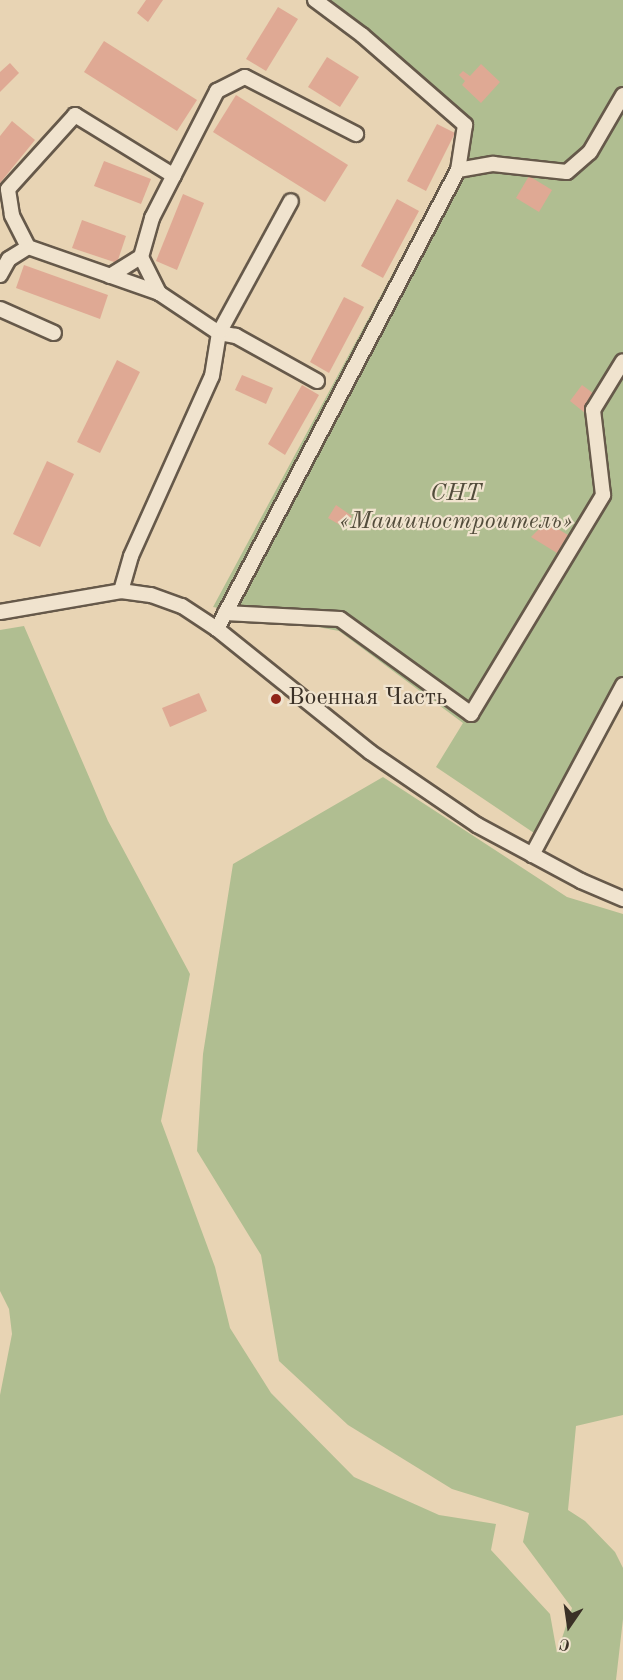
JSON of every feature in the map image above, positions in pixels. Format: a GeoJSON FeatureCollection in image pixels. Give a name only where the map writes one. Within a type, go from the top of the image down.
{"type":"FeatureCollection","features":[{"type":"Feature","properties":{"kind":"street"},"geometry":{"type":"LineString","coordinates":[[217,629],[458,170],[465,125],[362,35],[315,0]]}},
{"type":"Feature","properties":{"kind":"street"},"geometry":{"type":"LineString","coordinates":[[159,293],[141,257],[152,218],[218,92],[245,77],[267,85],[356,134]]}},
{"type":"Feature","properties":{"kind":"street"},"geometry":{"type":"LineString","coordinates":[[458,170],[493,164],[567,171],[590,152],[623,96]]}},
{"type":"Feature","properties":{"kind":"street"},"geometry":{"type":"LineString","coordinates":[[174,176],[75,115],[4,194],[28,247],[159,293],[219,333],[237,336],[317,381]]}},
{"type":"Feature","properties":{"kind":"street"},"geometry":{"type":"LineString","coordinates":[[121,591],[131,556],[212,376],[219,333],[291,201]]}},
{"type":"Feature","properties":{"kind":"street"},"geometry":{"type":"LineString","coordinates":[[0,275],[9,259],[28,247]]}},
{"type":"Feature","properties":{"kind":"street"},"geometry":{"type":"LineString","coordinates":[[110,276],[141,257]]}},
{"type":"Feature","properties":{"kind":"street"},"geometry":{"type":"LineString","coordinates":[[0,309],[54,333]]}},
{"type":"Feature","properties":{"kind":"street"},"geometry":{"type":"LineString","coordinates":[[225,613],[340,619],[471,714],[603,495],[593,410],[623,361]]}},
{"type":"Feature","properties":{"kind":"street"},"geometry":{"type":"LineString","coordinates":[[0,612],[121,591],[166,599],[217,629],[370,752],[477,825],[532,855],[623,899]]}},
{"type":"Feature","properties":{"kind":"street"},"geometry":{"type":"LineString","coordinates":[[532,855],[623,685]]}},
{"type":"Feature","properties":{"kind":"green space","name":"СНТ «Машиностроитель»"},"geometry":{"type":"Polygon","coordinates":[[[305,0],[623,0],[623,681],[540,837],[436,767],[463,723],[339,631],[213,607],[451,165],[461,134],[458,124],[305,0]]]}},
{"type":"Feature","properties":{"kind":"green space"},"geometry":{"type":"Polygon","coordinates":[[[24,626],[108,821],[190,974],[161,1121],[215,1267],[230,1328],[271,1393],[354,1477],[439,1515],[496,1524],[491,1550],[550,1614],[557,1653],[572,1608],[523,1542],[529,1513],[452,1489],[348,1425],[279,1361],[261,1255],[197,1151],[203,1054],[233,864],[383,777],[567,897],[623,914],[623,1415],[576,1426],[568,1510],[585,1521],[615,1552],[623,1568],[623,1619],[616,1680],[0,1680],[0,1395],[12,1334],[9,1309],[0,1291],[0,630],[24,626]]]}},
{"type":"Feature","properties":{"kind":"building"},"geometry":{"type":"Polygon","coordinates":[[[146,0],[163,0],[148,22],[137,13],[146,0]]]}},
{"type":"Feature","properties":{"kind":"building"},"geometry":{"type":"Polygon","coordinates":[[[278,7],[298,19],[266,71],[246,59],[278,7]]]}},
{"type":"Feature","properties":{"kind":"building"},"geometry":{"type":"Polygon","coordinates":[[[104,41],[197,100],[177,131],[84,72],[104,41]]]}},
{"type":"Feature","properties":{"kind":"building"},"geometry":{"type":"Polygon","coordinates":[[[327,57],[359,77],[340,107],[308,87],[327,57]]]}},
{"type":"Feature","properties":{"kind":"building"},"geometry":{"type":"Polygon","coordinates":[[[10,63],[19,73],[0,92],[0,72],[10,63]]]}},
{"type":"Feature","properties":{"kind":"building"},"geometry":{"type":"Polygon","coordinates":[[[481,64],[500,82],[481,103],[462,85],[465,81],[459,75],[463,71],[470,76],[481,64]]]}},
{"type":"Feature","properties":{"kind":"building"},"geometry":{"type":"Polygon","coordinates":[[[236,95],[348,165],[325,202],[213,132],[236,95]]]}},
{"type":"Feature","properties":{"kind":"building"},"geometry":{"type":"Polygon","coordinates":[[[12,121],[35,140],[0,183],[0,136],[12,121]]]}},
{"type":"Feature","properties":{"kind":"building"},"geometry":{"type":"Polygon","coordinates":[[[437,124],[455,133],[426,191],[407,181],[437,124]]]}},
{"type":"Feature","properties":{"kind":"building"},"geometry":{"type":"Polygon","coordinates":[[[104,161],[151,179],[141,204],[94,186],[104,161]]]}},
{"type":"Feature","properties":{"kind":"building"},"geometry":{"type":"Polygon","coordinates":[[[529,176],[552,190],[539,212],[516,198],[529,176]]]}},
{"type":"Feature","properties":{"kind":"building"},"geometry":{"type":"Polygon","coordinates":[[[183,194],[204,203],[177,270],[156,261],[183,194]]]}},
{"type":"Feature","properties":{"kind":"building"},"geometry":{"type":"Polygon","coordinates":[[[397,199],[419,211],[383,278],[361,266],[397,199]]]}},
{"type":"Feature","properties":{"kind":"building"},"geometry":{"type":"Polygon","coordinates":[[[82,220],[126,236],[117,263],[72,248],[82,220]]]}},
{"type":"Feature","properties":{"kind":"building"},"geometry":{"type":"Polygon","coordinates":[[[24,265],[108,295],[100,319],[16,288],[24,265]]]}},
{"type":"Feature","properties":{"kind":"building"},"geometry":{"type":"Polygon","coordinates":[[[344,297],[364,307],[329,373],[310,362],[344,297]]]}},
{"type":"Feature","properties":{"kind":"building"},"geometry":{"type":"Polygon","coordinates":[[[117,360],[140,372],[100,453],[77,442],[117,360]]]}},
{"type":"Feature","properties":{"kind":"building"},"geometry":{"type":"Polygon","coordinates":[[[242,375],[273,388],[266,404],[235,390],[242,375]]]}},
{"type":"Feature","properties":{"kind":"building"},"geometry":{"type":"Polygon","coordinates":[[[302,385],[319,395],[285,455],[268,444],[302,385]]]}},
{"type":"Feature","properties":{"kind":"building"},"geometry":{"type":"Polygon","coordinates":[[[582,385],[597,396],[585,413],[570,401],[582,385]]]}},
{"type":"Feature","properties":{"kind":"building"},"geometry":{"type":"Polygon","coordinates":[[[47,461],[74,474],[40,547],[13,534],[47,461]]]}},
{"type":"Feature","properties":{"kind":"building"},"geometry":{"type":"Polygon","coordinates":[[[336,505],[352,516],[345,528],[328,518],[336,505]]]}},
{"type":"Feature","properties":{"kind":"building"},"geometry":{"type":"Polygon","coordinates":[[[546,522],[568,535],[557,553],[531,537],[546,522]]]}},
{"type":"Feature","properties":{"kind":"building"},"geometry":{"type":"Polygon","coordinates":[[[199,693],[207,711],[170,727],[162,708],[199,693]]]}},
{"type":"Feature","properties":{"kind":"place","name":"Военная Часть"},"geometry":{"type":"Point","coordinates":[276,699]}}]}
